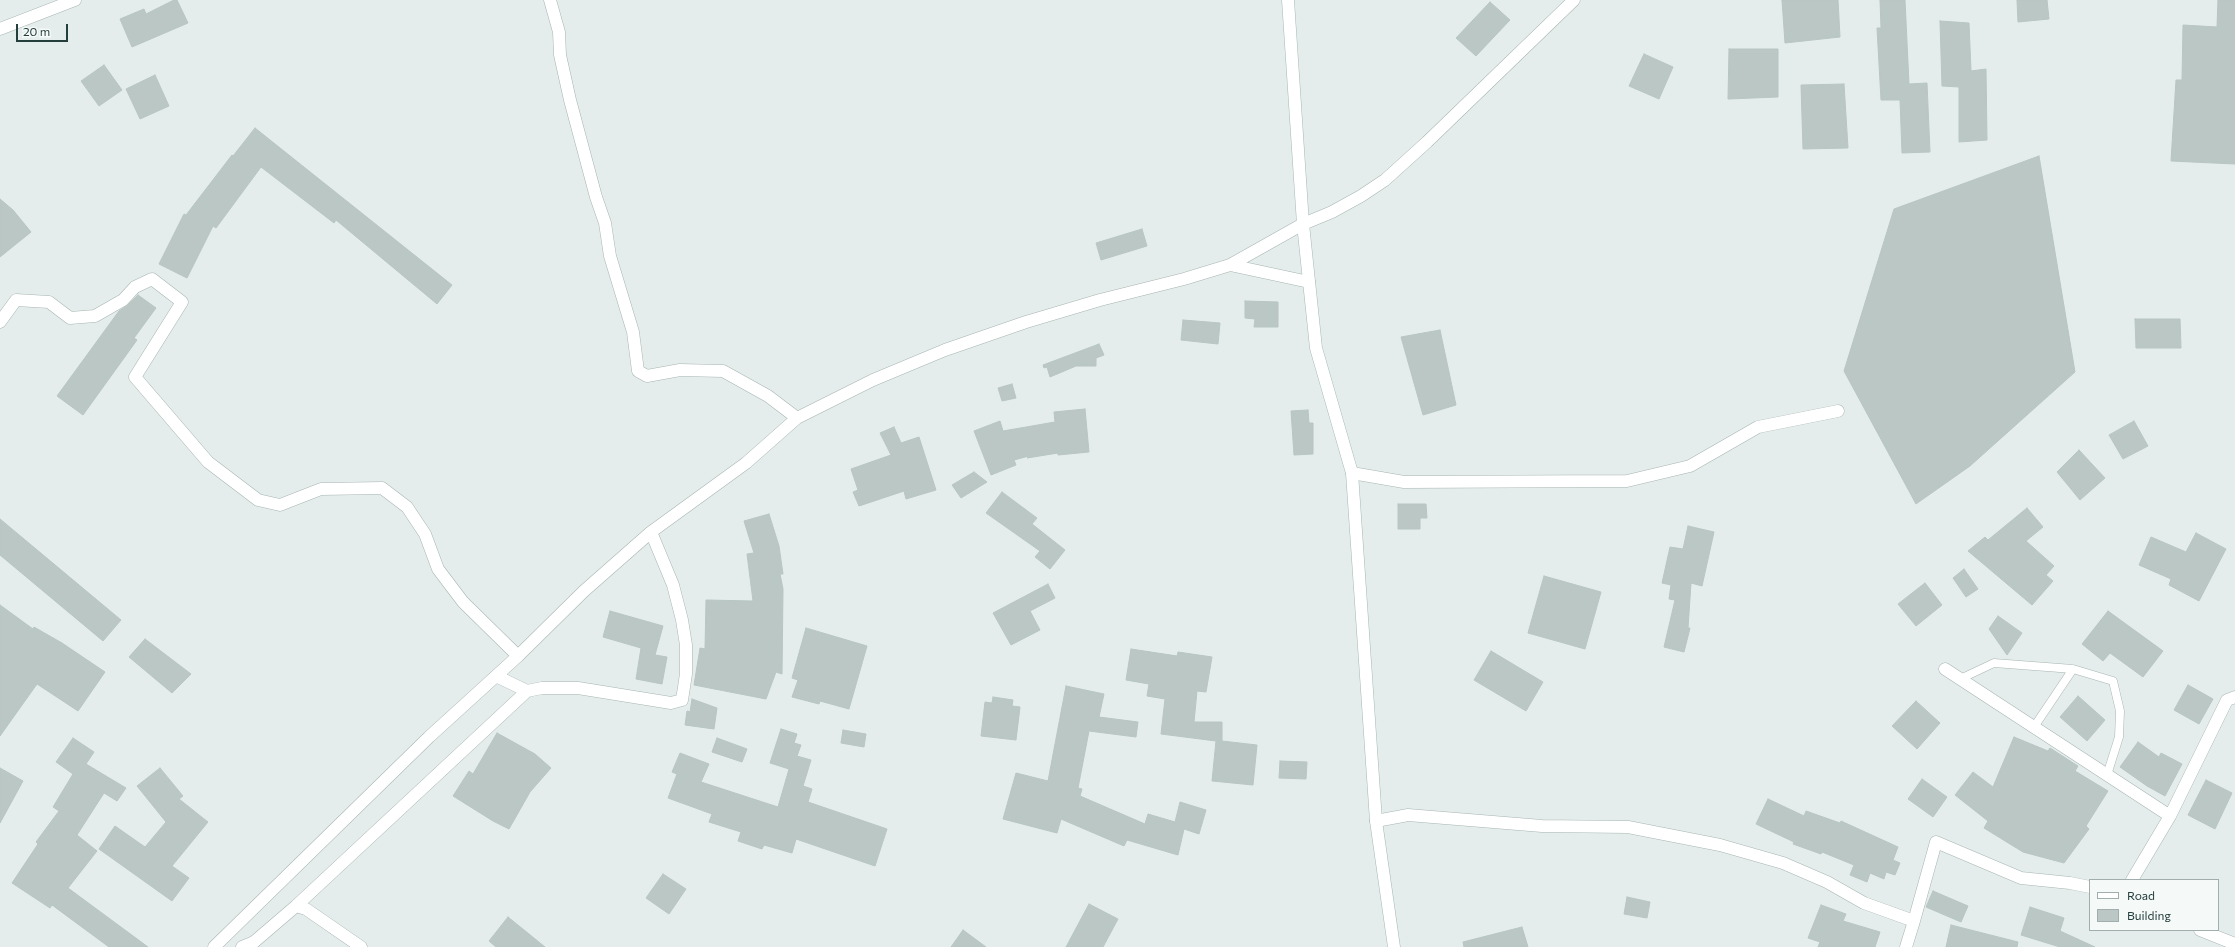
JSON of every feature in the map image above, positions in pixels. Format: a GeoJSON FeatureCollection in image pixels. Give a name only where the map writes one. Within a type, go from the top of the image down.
{"type":"FeatureCollection","features":[{"type":"Feature","properties":{"kind":"street"},"geometry":{"type":"LineString","coordinates":[[0,29],[75,0]]}},
{"type":"Feature","properties":{"kind":"street"},"geometry":{"type":"LineString","coordinates":[[550,0],[559,32],[560,55],[570,100],[596,197],[605,223],[610,256],[633,332],[638,371],[647,376],[680,370],[723,371],[768,396],[797,418]]}},
{"type":"Feature","properties":{"kind":"street"},"geometry":{"type":"LineString","coordinates":[[1288,0],[1304,224],[1316,348],[1352,472],[1376,821],[1394,947]]}},
{"type":"Feature","properties":{"kind":"street"},"geometry":{"type":"LineString","coordinates":[[214,947],[291,874],[429,737],[518,656],[584,591],[651,532],[746,463],[797,418],[873,380],[945,350],[1078,306],[1230,265],[1304,224],[1332,212],[1361,196],[1385,180],[1433,137],[1574,0]]}},
{"type":"Feature","properties":{"kind":"street"},"geometry":{"type":"LineString","coordinates":[[1230,265],[1309,282]]}},
{"type":"Feature","properties":{"kind":"street"},"geometry":{"type":"LineString","coordinates":[[0,322],[16,300],[49,302],[70,318],[95,316],[123,300],[135,287],[152,279],[182,302],[135,377],[208,462],[258,500],[280,505],[321,489],[382,488],[407,507],[425,534],[438,569],[463,602],[518,656]]}},
{"type":"Feature","properties":{"kind":"street"},"geometry":{"type":"LineString","coordinates":[[1352,472],[1404,482],[1627,481],[1690,466],[1758,427],[1838,411]]}},
{"type":"Feature","properties":{"kind":"street"},"geometry":{"type":"LineString","coordinates":[[224,937],[241,947],[254,942],[296,906],[527,691],[542,688],[578,688],[671,702],[682,700],[686,674],[686,645],[682,620],[673,585],[651,532]]}},
{"type":"Feature","properties":{"kind":"street"},"geometry":{"type":"LineString","coordinates":[[1945,668],[2170,816]]}},
{"type":"Feature","properties":{"kind":"street"},"geometry":{"type":"LineString","coordinates":[[496,676],[527,691]]}},
{"type":"Feature","properties":{"kind":"street"},"geometry":{"type":"LineString","coordinates":[[2133,879],[2170,816],[2227,700],[2235,696]]}},
{"type":"Feature","properties":{"kind":"street"},"geometry":{"type":"LineString","coordinates":[[1376,821],[1408,815],[1542,826],[1628,827],[1720,846],[1782,863],[1827,882],[1864,902],[1914,921]]}},
{"type":"Feature","properties":{"kind":"street"},"geometry":{"type":"LineString","coordinates":[[1906,947],[1936,842],[2021,878],[2070,883],[2089,887]]}},
{"type":"Feature","properties":{"kind":"street"},"geometry":{"type":"LineString","coordinates":[[296,906],[306,909],[361,947]]}},
{"type":"Feature","properties":{"kind":"street"},"geometry":{"type":"LineString","coordinates":[[2202,931],[2235,944]]}},
{"type":"Feature","properties":{"kind":"lane"},"geometry":{"type":"LineString","coordinates":[[1960,679],[1994,663],[2074,669],[2113,681],[2120,711],[2119,737],[2107,775]]}},
{"type":"Feature","properties":{"kind":"lane"},"geometry":{"type":"LineString","coordinates":[[2034,727],[2074,669]]}},
{"type":"Feature","properties":{"kind":"building"},"geometry":{"type":"Polygon","coordinates":[[[174,0],[177,0],[188,23],[132,47],[120,19],[144,9],[146,14],[174,0]]]}},
{"type":"Feature","properties":{"kind":"building"},"geometry":{"type":"Polygon","coordinates":[[[1782,0],[1838,0],[1840,37],[1785,43],[1782,0]]]}},
{"type":"Feature","properties":{"kind":"building"},"geometry":{"type":"Polygon","coordinates":[[[1880,0],[1905,0],[1909,84],[1927,83],[1930,152],[1902,153],[1900,100],[1881,100],[1877,28],[1881,28],[1880,0]]]}},
{"type":"Feature","properties":{"kind":"building"},"geometry":{"type":"Polygon","coordinates":[[[2017,0],[2047,0],[2049,19],[2018,22],[2017,0]]]}},
{"type":"Feature","properties":{"kind":"building"},"geometry":{"type":"Polygon","coordinates":[[[2218,0],[2235,0],[2235,164],[2171,161],[2176,80],[2182,80],[2183,25],[2217,27],[2218,0]]]}},
{"type":"Feature","properties":{"kind":"building"},"geometry":{"type":"Polygon","coordinates":[[[1490,2],[1510,20],[1476,56],[1456,38],[1490,2]]]}},
{"type":"Feature","properties":{"kind":"building"},"geometry":{"type":"Polygon","coordinates":[[[1940,21],[1969,23],[1971,71],[1986,69],[1987,140],[1959,142],[1959,87],[1942,86],[1940,21]]]}},
{"type":"Feature","properties":{"kind":"building"},"geometry":{"type":"Polygon","coordinates":[[[1729,49],[1778,49],[1778,97],[1728,99],[1729,49]]]}},
{"type":"Feature","properties":{"kind":"building"},"geometry":{"type":"Polygon","coordinates":[[[1644,54],[1673,67],[1659,99],[1629,86],[1644,54]]]}},
{"type":"Feature","properties":{"kind":"building"},"geometry":{"type":"Polygon","coordinates":[[[104,65],[122,90],[99,106],[81,81],[104,65]]]}},
{"type":"Feature","properties":{"kind":"building"},"geometry":{"type":"Polygon","coordinates":[[[155,75],[169,106],[140,119],[126,89],[155,75]]]}},
{"type":"Feature","properties":{"kind":"building"},"geometry":{"type":"Polygon","coordinates":[[[1844,84],[1848,148],[1803,149],[1801,85],[1844,84]]]}},
{"type":"Feature","properties":{"kind":"building"},"geometry":{"type":"Polygon","coordinates":[[[255,128],[452,285],[437,304],[336,220],[334,223],[261,167],[216,228],[213,226],[187,278],[159,264],[184,214],[186,215],[232,155],[233,156],[255,128]]]}},
{"type":"Feature","properties":{"kind":"building"},"geometry":{"type":"Polygon","coordinates":[[[2039,156],[2075,372],[1970,466],[1916,504],[1844,371],[1894,209],[2039,156]]]}},
{"type":"Feature","properties":{"kind":"building"},"geometry":{"type":"Polygon","coordinates":[[[0,199],[13,210],[31,232],[0,257],[0,199]]]}},
{"type":"Feature","properties":{"kind":"building"},"geometry":{"type":"Polygon","coordinates":[[[1142,229],[1147,246],[1101,260],[1096,243],[1142,229]]]}},
{"type":"Feature","properties":{"kind":"building"},"geometry":{"type":"Polygon","coordinates":[[[138,295],[156,308],[134,338],[137,340],[83,415],[57,396],[119,311],[128,305],[138,295]]]}},
{"type":"Feature","properties":{"kind":"building"},"geometry":{"type":"Polygon","coordinates":[[[1245,301],[1278,302],[1278,327],[1254,327],[1255,319],[1245,318],[1245,301]]]}},
{"type":"Feature","properties":{"kind":"building"},"geometry":{"type":"Polygon","coordinates":[[[2135,319],[2180,319],[2181,348],[2136,348],[2135,319]]]}},
{"type":"Feature","properties":{"kind":"building"},"geometry":{"type":"Polygon","coordinates":[[[1183,320],[1220,323],[1218,344],[1181,340],[1183,320]]]}},
{"type":"Feature","properties":{"kind":"building"},"geometry":{"type":"Polygon","coordinates":[[[1440,330],[1456,405],[1423,415],[1401,337],[1440,330]]]}},
{"type":"Feature","properties":{"kind":"building"},"geometry":{"type":"Polygon","coordinates":[[[1099,344],[1104,355],[1096,358],[1096,366],[1076,366],[1050,377],[1047,367],[1044,368],[1043,365],[1099,344]]]}},
{"type":"Feature","properties":{"kind":"building"},"geometry":{"type":"Polygon","coordinates":[[[1012,384],[1016,398],[1002,401],[998,388],[1012,384]]]}},
{"type":"Feature","properties":{"kind":"building"},"geometry":{"type":"Polygon","coordinates":[[[1085,409],[1089,452],[1058,455],[1058,453],[1027,458],[1029,456],[1014,460],[1016,465],[991,475],[974,431],[1000,421],[1003,431],[1055,422],[1054,412],[1085,409]]]}},
{"type":"Feature","properties":{"kind":"building"},"geometry":{"type":"Polygon","coordinates":[[[1308,410],[1309,423],[1313,423],[1313,454],[1294,455],[1291,411],[1308,410]]]}},
{"type":"Feature","properties":{"kind":"building"},"geometry":{"type":"Polygon","coordinates":[[[2134,421],[2148,446],[2123,459],[2109,435],[2134,421]]]}},
{"type":"Feature","properties":{"kind":"building"},"geometry":{"type":"Polygon","coordinates":[[[894,427],[901,443],[919,437],[936,490],[906,499],[904,491],[859,506],[853,492],[858,490],[851,469],[891,455],[880,433],[894,427]]]}},
{"type":"Feature","properties":{"kind":"building"},"geometry":{"type":"Polygon","coordinates":[[[2079,450],[2105,478],[2080,500],[2057,472],[2079,450]]]}},
{"type":"Feature","properties":{"kind":"building"},"geometry":{"type":"Polygon","coordinates":[[[974,472],[987,482],[961,498],[952,485],[974,472]]]}},
{"type":"Feature","properties":{"kind":"building"},"geometry":{"type":"Polygon","coordinates":[[[1002,492],[1037,518],[1032,524],[1065,550],[1050,569],[1035,557],[1040,551],[986,513],[1002,492]]]}},
{"type":"Feature","properties":{"kind":"building"},"geometry":{"type":"Polygon","coordinates":[[[1398,504],[1426,504],[1427,518],[1420,518],[1420,529],[1398,529],[1398,504]]]}},
{"type":"Feature","properties":{"kind":"building"},"geometry":{"type":"Polygon","coordinates":[[[2027,508],[2043,527],[2026,541],[2054,566],[2046,575],[2053,581],[2032,605],[1968,551],[1985,537],[1988,540],[2027,508]]]}},
{"type":"Feature","properties":{"kind":"building"},"geometry":{"type":"Polygon","coordinates":[[[769,514],[779,546],[783,574],[780,574],[783,589],[782,674],[776,672],[766,699],[694,685],[700,648],[705,649],[706,600],[753,601],[747,554],[754,553],[744,521],[769,514]]]}},
{"type":"Feature","properties":{"kind":"building"},"geometry":{"type":"Polygon","coordinates":[[[0,519],[121,620],[103,641],[0,555],[0,519]]]}},
{"type":"Feature","properties":{"kind":"building"},"geometry":{"type":"Polygon","coordinates":[[[1688,526],[1714,532],[1702,586],[1691,583],[1688,628],[1690,628],[1684,652],[1664,647],[1675,600],[1669,599],[1671,585],[1662,583],[1670,547],[1683,549],[1688,526]]]}},
{"type":"Feature","properties":{"kind":"building"},"geometry":{"type":"Polygon","coordinates":[[[2196,533],[2226,549],[2199,601],[2169,585],[2171,579],[2139,565],[2151,537],[2186,552],[2196,533]]]}},
{"type":"Feature","properties":{"kind":"building"},"geometry":{"type":"Polygon","coordinates":[[[1964,569],[1978,589],[1966,597],[1953,578],[1964,569]]]}},
{"type":"Feature","properties":{"kind":"building"},"geometry":{"type":"Polygon","coordinates":[[[1544,576],[1601,592],[1585,649],[1528,633],[1544,576]]]}},
{"type":"Feature","properties":{"kind":"building"},"geometry":{"type":"Polygon","coordinates":[[[1925,583],[1942,605],[1916,626],[1898,604],[1925,583]]]}},
{"type":"Feature","properties":{"kind":"building"},"geometry":{"type":"Polygon","coordinates":[[[1048,584],[1055,598],[1030,611],[1040,630],[1011,645],[993,613],[1048,584]]]}},
{"type":"Feature","properties":{"kind":"building"},"geometry":{"type":"Polygon","coordinates":[[[0,605],[33,629],[34,627],[62,643],[105,672],[78,711],[37,684],[0,736],[0,605]]]}},
{"type":"Feature","properties":{"kind":"building"},"geometry":{"type":"Polygon","coordinates":[[[610,611],[663,626],[655,655],[667,657],[662,684],[636,679],[641,648],[603,637],[610,611]]]}},
{"type":"Feature","properties":{"kind":"building"},"geometry":{"type":"Polygon","coordinates":[[[2108,611],[2163,651],[2143,677],[2110,653],[2103,661],[2082,644],[2108,611]]]}},
{"type":"Feature","properties":{"kind":"building"},"geometry":{"type":"Polygon","coordinates":[[[1998,616],[2022,633],[2007,655],[1989,629],[1998,616]]]}},
{"type":"Feature","properties":{"kind":"building"},"geometry":{"type":"Polygon","coordinates":[[[806,628],[867,646],[849,709],[820,701],[819,704],[792,697],[798,680],[792,678],[806,628]]]}},
{"type":"Feature","properties":{"kind":"building"},"geometry":{"type":"Polygon","coordinates":[[[145,639],[191,674],[172,693],[129,657],[145,639]]]}},
{"type":"Feature","properties":{"kind":"building"},"geometry":{"type":"Polygon","coordinates":[[[1131,649],[1177,656],[1178,652],[1212,657],[1206,692],[1197,691],[1194,722],[1222,722],[1222,741],[1257,745],[1253,785],[1212,781],[1216,741],[1161,734],[1165,699],[1147,696],[1149,684],[1126,680],[1131,649]]]}},
{"type":"Feature","properties":{"kind":"building"},"geometry":{"type":"Polygon","coordinates":[[[1491,651],[1543,682],[1526,711],[1474,680],[1491,651]]]}},
{"type":"Feature","properties":{"kind":"building"},"geometry":{"type":"Polygon","coordinates":[[[2188,685],[2213,699],[2199,724],[2174,710],[2188,685]]]}},
{"type":"Feature","properties":{"kind":"building"},"geometry":{"type":"Polygon","coordinates":[[[1066,686],[1104,694],[1099,717],[1138,722],[1136,737],[1089,731],[1078,788],[1082,789],[1080,796],[1145,824],[1148,814],[1175,822],[1180,802],[1206,810],[1199,834],[1184,829],[1178,855],[1127,840],[1124,846],[1061,819],[1057,833],[1003,819],[1016,773],[1048,781],[1066,686]]]}},
{"type":"Feature","properties":{"kind":"building"},"geometry":{"type":"Polygon","coordinates":[[[2078,696],[2105,720],[2087,741],[2060,717],[2078,696]]]}},
{"type":"Feature","properties":{"kind":"building"},"geometry":{"type":"Polygon","coordinates":[[[993,697],[1013,700],[1012,706],[1020,707],[1016,740],[981,736],[985,702],[992,703],[993,697]]]}},
{"type":"Feature","properties":{"kind":"building"},"geometry":{"type":"Polygon","coordinates":[[[692,699],[717,708],[714,729],[685,725],[687,711],[690,712],[692,699]]]}},
{"type":"Feature","properties":{"kind":"building"},"geometry":{"type":"Polygon","coordinates":[[[1916,701],[1940,723],[1917,749],[1892,726],[1916,701]]]}},
{"type":"Feature","properties":{"kind":"building"},"geometry":{"type":"Polygon","coordinates":[[[781,729],[797,734],[794,743],[801,745],[797,756],[811,760],[803,786],[812,789],[808,802],[887,829],[875,866],[796,839],[792,853],[764,845],[762,849],[738,841],[741,832],[709,822],[712,814],[668,798],[677,774],[672,772],[680,753],[709,764],[701,782],[778,807],[789,769],[770,763],[781,729]]]}},
{"type":"Feature","properties":{"kind":"building"},"geometry":{"type":"Polygon","coordinates":[[[843,730],[866,734],[864,747],[841,743],[843,730]]]}},
{"type":"Feature","properties":{"kind":"building"},"geometry":{"type":"Polygon","coordinates":[[[497,733],[535,754],[551,768],[530,792],[509,829],[493,821],[453,796],[469,771],[473,774],[497,733]]]}},
{"type":"Feature","properties":{"kind":"building"},"geometry":{"type":"Polygon","coordinates":[[[2014,737],[2048,751],[2050,748],[2078,766],[2075,771],[2108,791],[2086,826],[2089,829],[2064,863],[2023,852],[1984,828],[1988,821],[1955,795],[1973,772],[1993,787],[2014,737]]]}},
{"type":"Feature","properties":{"kind":"building"},"geometry":{"type":"Polygon","coordinates":[[[73,738],[94,752],[86,764],[126,788],[117,801],[104,793],[77,835],[97,851],[68,888],[148,947],[109,947],[52,905],[50,908],[12,883],[38,844],[36,842],[59,811],[53,807],[73,774],[56,762],[73,738]]]}},
{"type":"Feature","properties":{"kind":"building"},"geometry":{"type":"Polygon","coordinates":[[[717,738],[747,749],[742,762],[712,752],[717,738]]]}},
{"type":"Feature","properties":{"kind":"building"},"geometry":{"type":"Polygon","coordinates":[[[2138,742],[2159,757],[2161,753],[2182,764],[2165,796],[2147,786],[2120,767],[2138,742]]]}},
{"type":"Feature","properties":{"kind":"building"},"geometry":{"type":"Polygon","coordinates":[[[1280,761],[1307,762],[1306,779],[1279,778],[1280,761]]]}},
{"type":"Feature","properties":{"kind":"building"},"geometry":{"type":"Polygon","coordinates":[[[0,768],[23,781],[0,823],[0,768]]]}},
{"type":"Feature","properties":{"kind":"building"},"geometry":{"type":"Polygon","coordinates":[[[160,768],[183,796],[179,799],[208,822],[172,866],[189,878],[172,901],[99,849],[115,826],[145,847],[166,822],[137,786],[160,768]]]}},
{"type":"Feature","properties":{"kind":"building"},"geometry":{"type":"Polygon","coordinates":[[[1922,779],[1947,797],[1933,817],[1908,799],[1922,779]]]}},
{"type":"Feature","properties":{"kind":"building"},"geometry":{"type":"Polygon","coordinates":[[[2206,780],[2232,793],[2215,829],[2188,815],[2206,780]]]}},
{"type":"Feature","properties":{"kind":"building"},"geometry":{"type":"Polygon","coordinates":[[[1768,799],[1804,816],[1806,811],[1840,823],[1841,821],[1898,847],[1893,860],[1900,863],[1895,875],[1886,872],[1884,879],[1870,873],[1867,882],[1850,875],[1854,865],[1822,852],[1821,854],[1793,844],[1794,842],[1756,824],[1768,799]]]}},
{"type":"Feature","properties":{"kind":"building"},"geometry":{"type":"Polygon","coordinates":[[[663,874],[686,889],[669,914],[646,898],[663,874]]]}},
{"type":"Feature","properties":{"kind":"building"},"geometry":{"type":"Polygon","coordinates":[[[1933,891],[1968,906],[1961,922],[1926,907],[1933,891]]]}},
{"type":"Feature","properties":{"kind":"building"},"geometry":{"type":"Polygon","coordinates":[[[1627,897],[1650,902],[1647,918],[1624,914],[1627,897]]]}},
{"type":"Feature","properties":{"kind":"building"},"geometry":{"type":"Polygon","coordinates":[[[1089,904],[1118,919],[1103,947],[1066,947],[1089,904]]]}},
{"type":"Feature","properties":{"kind":"building"},"geometry":{"type":"Polygon","coordinates":[[[1821,905],[1846,914],[1843,921],[1880,932],[1875,947],[1818,947],[1820,942],[1808,938],[1821,905]]]}},
{"type":"Feature","properties":{"kind":"building"},"geometry":{"type":"Polygon","coordinates":[[[2030,907],[2064,918],[2060,931],[2095,947],[2060,947],[2021,935],[2030,907]]]}},
{"type":"Feature","properties":{"kind":"building"},"geometry":{"type":"Polygon","coordinates":[[[508,917],[545,947],[496,947],[489,941],[508,917]]]}},
{"type":"Feature","properties":{"kind":"building"},"geometry":{"type":"Polygon","coordinates":[[[1951,925],[2018,942],[2017,947],[1946,947],[1951,925]]]}},
{"type":"Feature","properties":{"kind":"building"},"geometry":{"type":"Polygon","coordinates":[[[1522,927],[1528,947],[1464,947],[1463,942],[1522,927]]]}},
{"type":"Feature","properties":{"kind":"building"},"geometry":{"type":"Polygon","coordinates":[[[963,930],[986,947],[951,947],[963,930]]]}}]}
